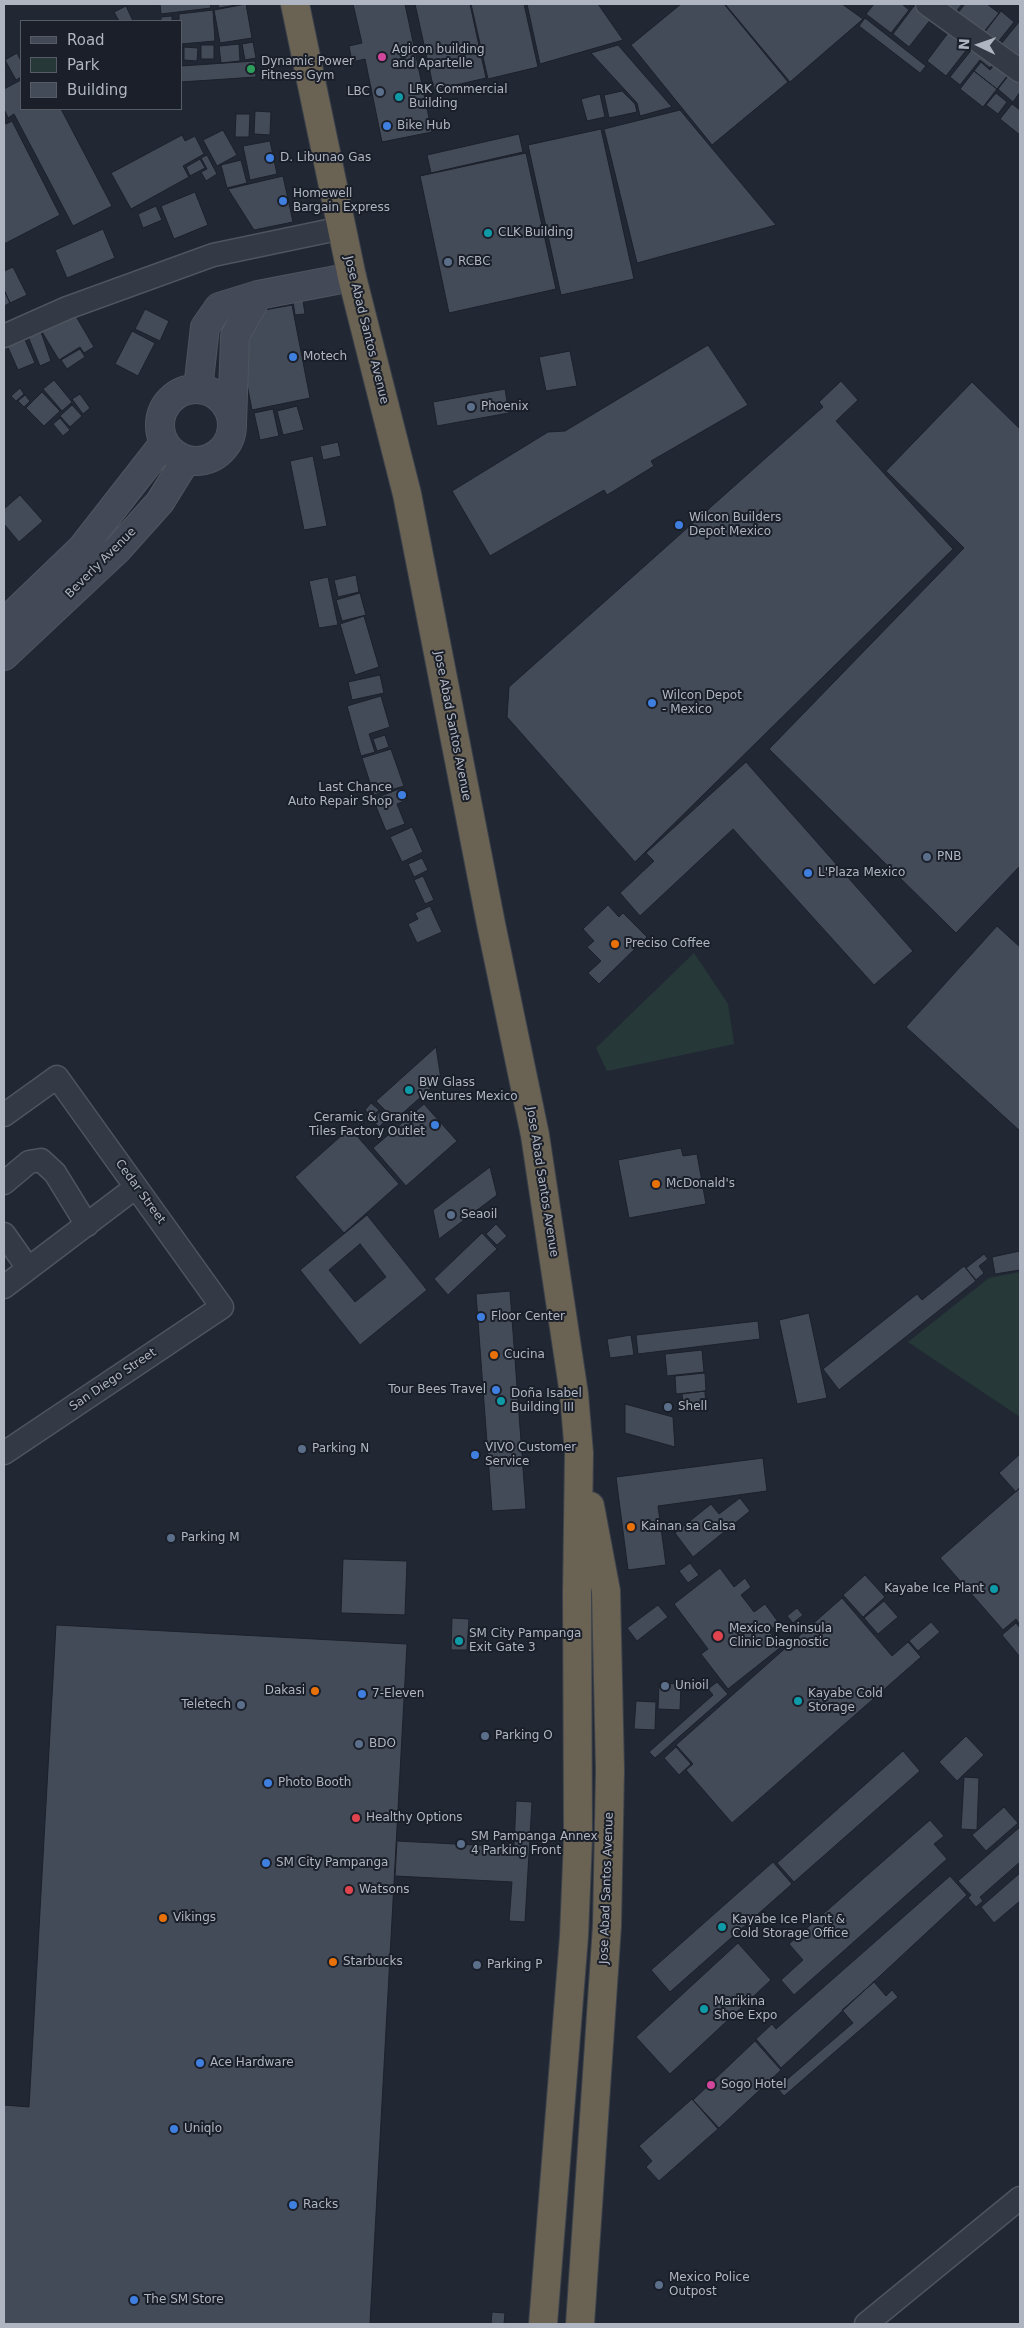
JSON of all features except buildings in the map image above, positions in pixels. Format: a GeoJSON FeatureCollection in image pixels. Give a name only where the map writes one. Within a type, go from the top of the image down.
{"type":"FeatureCollection","features":[{"type":"Feature","properties":{"kind":"highway","name":"Jose Abad Santos Avenue"},"geometry":{"type":"LineString","coordinates":[[295,4],[352,277],[407,494],[491,924],[534,1126],[574,1394],[579,1453],[576,1593],[578,1838],[574,1936],[543,2324]]}},
{"type":"Feature","properties":{"kind":"highway","name":"Jose Abad Santos Avenue"},"geometry":{"type":"LineString","coordinates":[[579,1453],[606,1591],[610,1751],[610,1839],[607,1926],[580,2324]]}},
{"type":"Feature","properties":{"kind":"highway"},"geometry":{"type":"LineString","coordinates":[[578,1838],[610,1839]]}},
{"type":"Feature","properties":{"kind":"highway"},"geometry":{"type":"LineString","coordinates":[[553,2189],[589,2191]]}},
{"type":"Feature","properties":{"kind":"street"},"geometry":{"type":"LineString","coordinates":[[927,4],[1020,71]]}},
{"type":"Feature","properties":{"kind":"street"},"geometry":{"type":"LineString","coordinates":[[4,336],[67,308],[213,255],[342,228]]}},
{"type":"Feature","properties":{"kind":"street"},"geometry":{"type":"LineString","coordinates":[[198,389],[205,327],[219,307],[258,296],[352,277]]}},
{"type":"Feature","properties":{"kind":"street"},"geometry":{"type":"LineString","coordinates":[[232,426],[230,415],[225,405],[213,394],[198,389],[177,394],[163,411],[160,433],[164,443],[177,456],[186,460],[197,461],[217,454],[225,446],[232,426],[235,336],[258,296]]}},
{"type":"Feature","properties":{"kind":"street","name":"Beverly Avenue"},"geometry":{"type":"LineString","coordinates":[[4,623],[82,548],[164,443]]}},
{"type":"Feature","properties":{"kind":"street","name":"Beverly Avenue"},"geometry":{"type":"LineString","coordinates":[[4,656],[118,549],[160,502],[186,460]]}},
{"type":"Feature","properties":{"kind":"street","name":"Cedar Street"},"geometry":{"type":"LineString","coordinates":[[4,1115],[57,1078],[222,1306]]}},
{"type":"Feature","properties":{"kind":"street"},"geometry":{"type":"LineString","coordinates":[[4,1183],[29,1162],[42,1160],[55,1173],[87,1225]]}},
{"type":"Feature","properties":{"kind":"street"},"geometry":{"type":"LineString","coordinates":[[4,1287],[136,1187]]}},
{"type":"Feature","properties":{"kind":"street"},"geometry":{"type":"LineString","coordinates":[[4,1234],[28,1268]]}},
{"type":"Feature","properties":{"kind":"street","name":"San Diego Street"},"geometry":{"type":"LineString","coordinates":[[4,1453],[222,1306]]}},
{"type":"Feature","properties":{"kind":"street"},"geometry":{"type":"LineString","coordinates":[[866,2324],[1020,2198]]}},
{"type":"Feature","properties":{"kind":"green space"},"geometry":{"type":"Polygon","coordinates":[[[694,953],[728,1004],[734,1044],[607,1071],[596,1048],[694,953]]]}},
{"type":"Feature","properties":{"kind":"green space"},"geometry":{"type":"Polygon","coordinates":[[[1020,1272],[1020,1417],[908,1342],[989,1278],[1020,1272]]]}},
{"type":"Feature","properties":{"kind":"place","name":"Agicon building and Apartelle"},"geometry":{"type":"Point","coordinates":[382,57]}},
{"type":"Feature","properties":{"kind":"place","name":"Dynamic Power Fitness Gym"},"geometry":{"type":"Point","coordinates":[251,69]}},
{"type":"Feature","properties":{"kind":"place","name":"LBC"},"geometry":{"type":"Point","coordinates":[380,92]}},
{"type":"Feature","properties":{"kind":"place","name":"LRK Commercial Building"},"geometry":{"type":"Point","coordinates":[399,97]}},
{"type":"Feature","properties":{"kind":"place","name":"Bike Hub"},"geometry":{"type":"Point","coordinates":[387,126]}},
{"type":"Feature","properties":{"kind":"place","name":"D. Libunao Gas"},"geometry":{"type":"Point","coordinates":[270,158]}},
{"type":"Feature","properties":{"kind":"place","name":"Homewell Bargain Express"},"geometry":{"type":"Point","coordinates":[283,201]}},
{"type":"Feature","properties":{"kind":"place","name":"CLK Building"},"geometry":{"type":"Point","coordinates":[488,233]}},
{"type":"Feature","properties":{"kind":"place","name":"RCBC"},"geometry":{"type":"Point","coordinates":[448,262]}},
{"type":"Feature","properties":{"kind":"place","name":"Motech"},"geometry":{"type":"Point","coordinates":[293,357]}},
{"type":"Feature","properties":{"kind":"place","name":"Phoenix"},"geometry":{"type":"Point","coordinates":[471,407]}},
{"type":"Feature","properties":{"kind":"place","name":"Wilcon Builders Depot Mexico"},"geometry":{"type":"Point","coordinates":[679,525]}},
{"type":"Feature","properties":{"kind":"place","name":"Wilcon Depot - Mexico"},"geometry":{"type":"Point","coordinates":[652,703]}},
{"type":"Feature","properties":{"kind":"place","name":"Last Chance Auto Repair Shop"},"geometry":{"type":"Point","coordinates":[402,795]}},
{"type":"Feature","properties":{"kind":"place","name":"PNB"},"geometry":{"type":"Point","coordinates":[927,857]}},
{"type":"Feature","properties":{"kind":"place","name":"L'Plaza Mexico"},"geometry":{"type":"Point","coordinates":[808,873]}},
{"type":"Feature","properties":{"kind":"place","name":"Preciso Coffee"},"geometry":{"type":"Point","coordinates":[615,944]}},
{"type":"Feature","properties":{"kind":"place","name":"BW Glass Ventures Mexico"},"geometry":{"type":"Point","coordinates":[409,1090]}},
{"type":"Feature","properties":{"kind":"place","name":"Ceramic & Granite Tiles Factory Outlet"},"geometry":{"type":"Point","coordinates":[435,1125]}},
{"type":"Feature","properties":{"kind":"place","name":"McDonald's"},"geometry":{"type":"Point","coordinates":[656,1184]}},
{"type":"Feature","properties":{"kind":"place","name":"Seaoil"},"geometry":{"type":"Point","coordinates":[451,1215]}},
{"type":"Feature","properties":{"kind":"place","name":"Floor Center"},"geometry":{"type":"Point","coordinates":[481,1317]}},
{"type":"Feature","properties":{"kind":"place","name":"Cucina"},"geometry":{"type":"Point","coordinates":[494,1355]}},
{"type":"Feature","properties":{"kind":"place","name":"Tour Bees Travel"},"geometry":{"type":"Point","coordinates":[496,1390]}},
{"type":"Feature","properties":{"kind":"place","name":"Doña Isabel Building III"},"geometry":{"type":"Point","coordinates":[501,1401]}},
{"type":"Feature","properties":{"kind":"place","name":"Shell"},"geometry":{"type":"Point","coordinates":[668,1407]}},
{"type":"Feature","properties":{"kind":"place","name":"Parking N"},"geometry":{"type":"Point","coordinates":[302,1449]}},
{"type":"Feature","properties":{"kind":"place","name":"VIVO Customer Service"},"geometry":{"type":"Point","coordinates":[475,1455]}},
{"type":"Feature","properties":{"kind":"place","name":"Kainan sa Calsa"},"geometry":{"type":"Point","coordinates":[631,1527]}},
{"type":"Feature","properties":{"kind":"place","name":"Parking M"},"geometry":{"type":"Point","coordinates":[171,1538]}},
{"type":"Feature","properties":{"kind":"place","name":"Kayabe Ice Plant"},"geometry":{"type":"Point","coordinates":[994,1589]}},
{"type":"Feature","properties":{"kind":"place","name":"Mexico Peninsula Clinic Diagnostic"},"geometry":{"type":"Point","coordinates":[718,1636]}},
{"type":"Feature","properties":{"kind":"place","name":"SM City Pampanga Exit Gate 3"},"geometry":{"type":"Point","coordinates":[459,1641]}},
{"type":"Feature","properties":{"kind":"place","name":"Unioil"},"geometry":{"type":"Point","coordinates":[665,1686]}},
{"type":"Feature","properties":{"kind":"place","name":"Dakasi"},"geometry":{"type":"Point","coordinates":[315,1691]}},
{"type":"Feature","properties":{"kind":"place","name":"7-Eleven"},"geometry":{"type":"Point","coordinates":[362,1694]}},
{"type":"Feature","properties":{"kind":"place","name":"Kayabe Cold Storage"},"geometry":{"type":"Point","coordinates":[798,1701]}},
{"type":"Feature","properties":{"kind":"place","name":"Teletech"},"geometry":{"type":"Point","coordinates":[241,1705]}},
{"type":"Feature","properties":{"kind":"place","name":"Parking O"},"geometry":{"type":"Point","coordinates":[485,1736]}},
{"type":"Feature","properties":{"kind":"place","name":"BDO"},"geometry":{"type":"Point","coordinates":[359,1744]}},
{"type":"Feature","properties":{"kind":"place","name":"Photo Booth"},"geometry":{"type":"Point","coordinates":[268,1783]}},
{"type":"Feature","properties":{"kind":"place","name":"Healthy Options"},"geometry":{"type":"Point","coordinates":[356,1818]}},
{"type":"Feature","properties":{"kind":"place","name":"SM Pampanga Annex 4 Parking Front"},"geometry":{"type":"Point","coordinates":[461,1844]}},
{"type":"Feature","properties":{"kind":"place","name":"SM City Pampanga"},"geometry":{"type":"Point","coordinates":[266,1863]}},
{"type":"Feature","properties":{"kind":"place","name":"Watsons"},"geometry":{"type":"Point","coordinates":[349,1890]}},
{"type":"Feature","properties":{"kind":"place","name":"Vikings"},"geometry":{"type":"Point","coordinates":[163,1918]}},
{"type":"Feature","properties":{"kind":"place","name":"Kayabe Ice Plant & Cold Storage Office"},"geometry":{"type":"Point","coordinates":[722,1927]}},
{"type":"Feature","properties":{"kind":"place","name":"Starbucks"},"geometry":{"type":"Point","coordinates":[333,1962]}},
{"type":"Feature","properties":{"kind":"place","name":"Parking P"},"geometry":{"type":"Point","coordinates":[477,1965]}},
{"type":"Feature","properties":{"kind":"place","name":"Marikina Shoe Expo"},"geometry":{"type":"Point","coordinates":[704,2009]}},
{"type":"Feature","properties":{"kind":"place","name":"Ace Hardware"},"geometry":{"type":"Point","coordinates":[200,2063]}},
{"type":"Feature","properties":{"kind":"place","name":"Sogo Hotel"},"geometry":{"type":"Point","coordinates":[711,2085]}},
{"type":"Feature","properties":{"kind":"place","name":"Uniqlo"},"geometry":{"type":"Point","coordinates":[174,2129]}},
{"type":"Feature","properties":{"kind":"place","name":"Racks"},"geometry":{"type":"Point","coordinates":[293,2205]}},
{"type":"Feature","properties":{"kind":"place","name":"Mexico Police Outpost"},"geometry":{"type":"Point","coordinates":[659,2285]}},
{"type":"Feature","properties":{"kind":"place","name":"The SM Store"},"geometry":{"type":"Point","coordinates":[134,2300]}}]}
